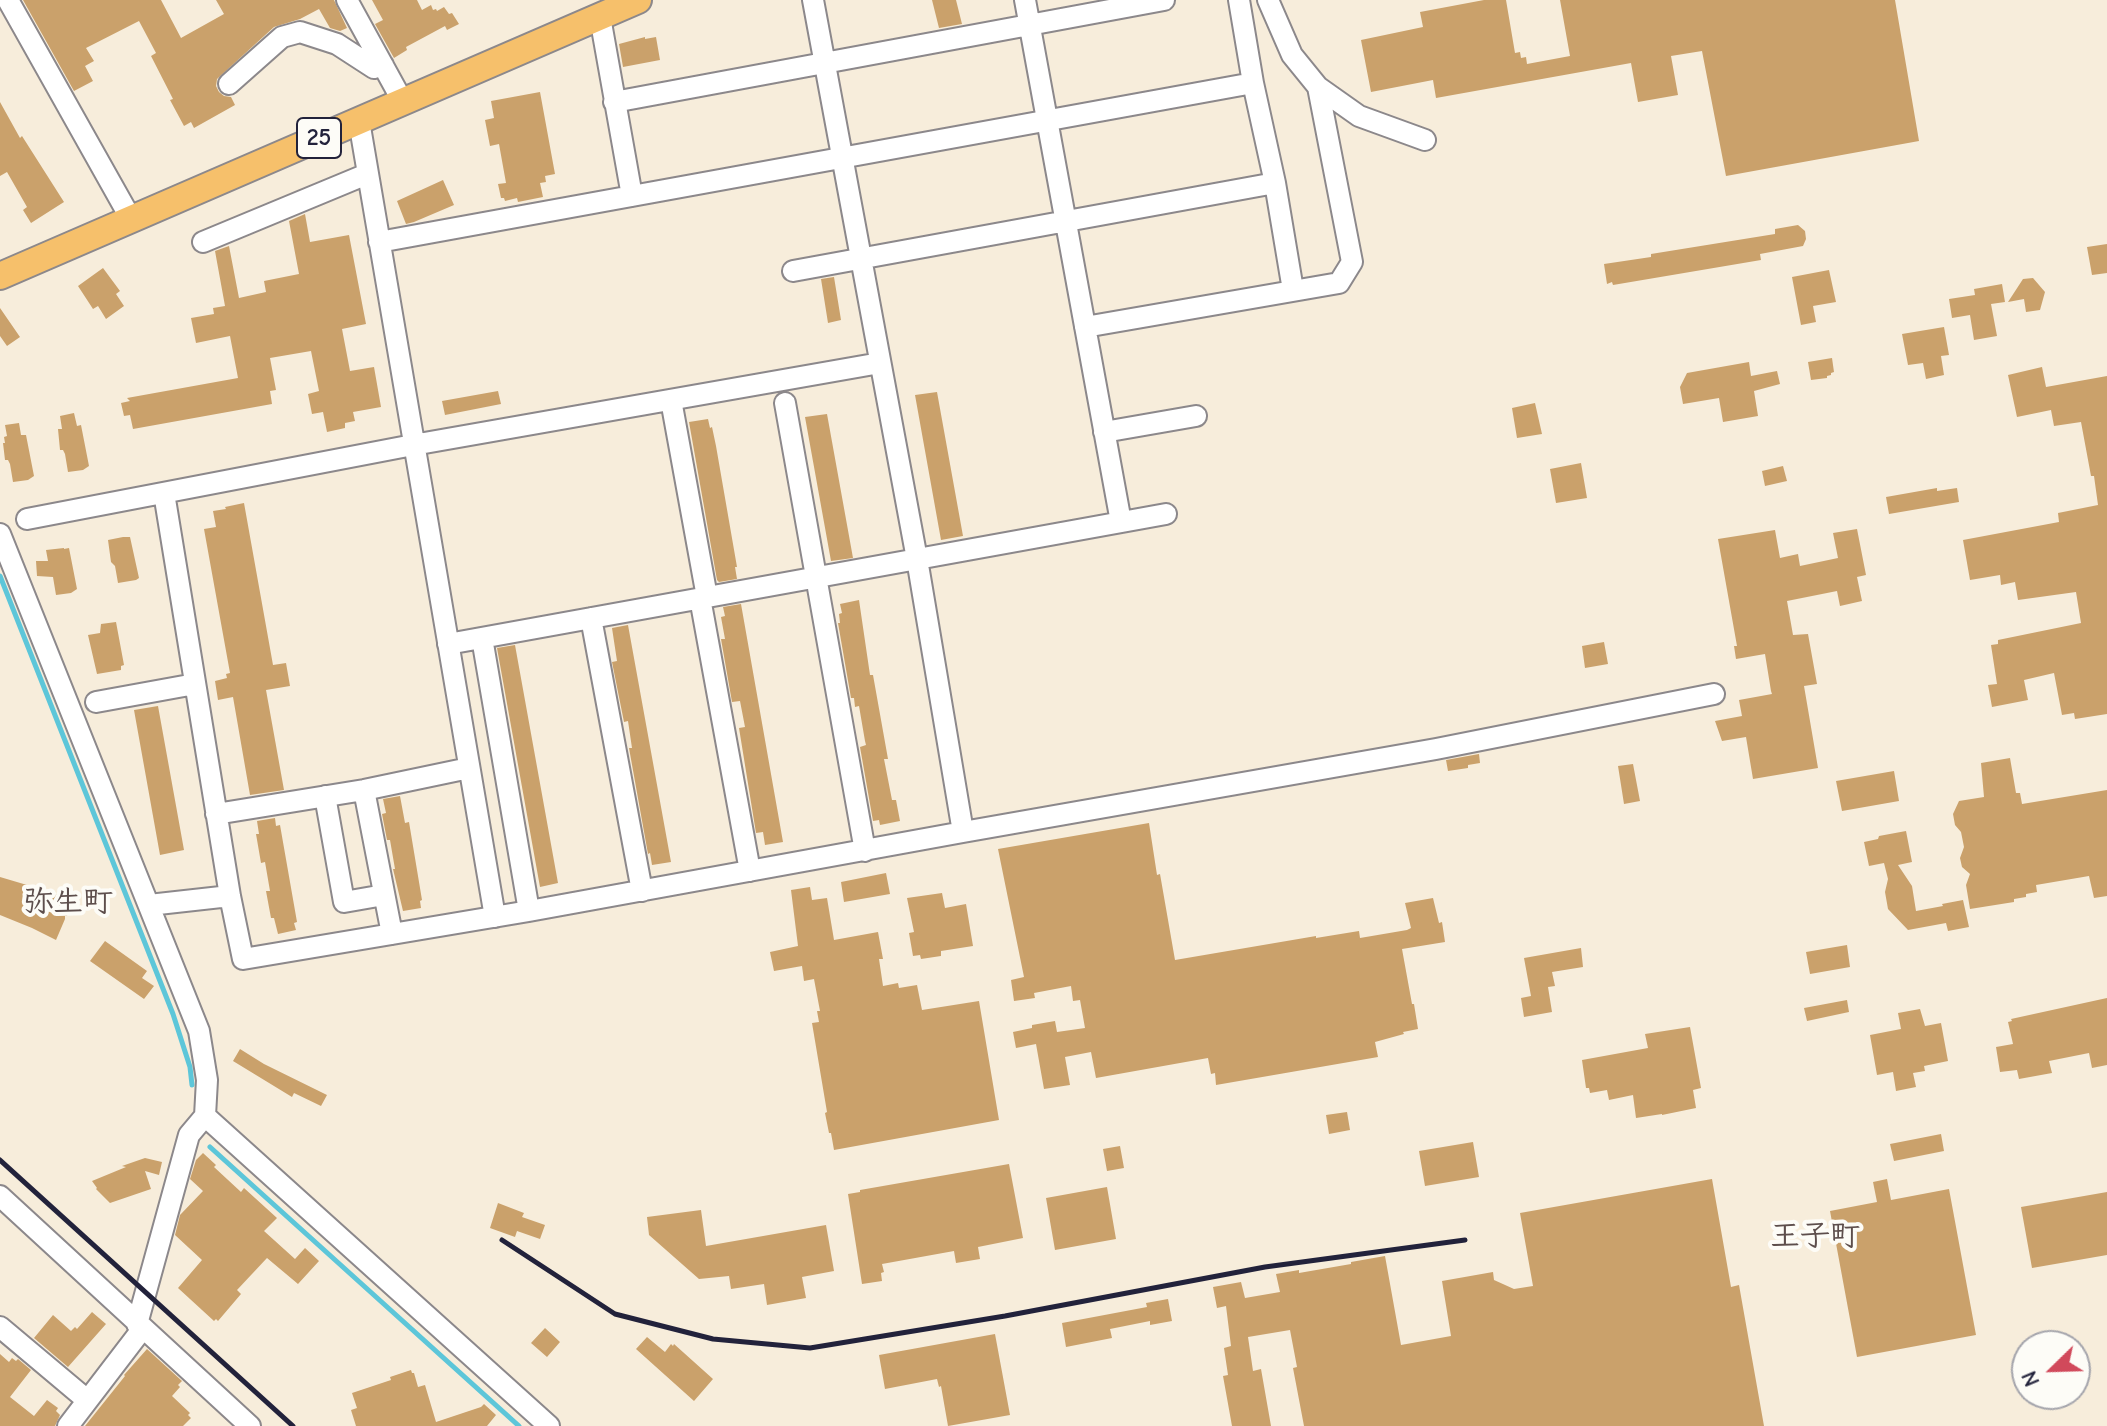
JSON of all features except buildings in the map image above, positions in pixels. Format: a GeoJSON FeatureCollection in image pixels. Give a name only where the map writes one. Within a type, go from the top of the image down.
{"type":"FeatureCollection","features":[{"type":"Feature","properties":{"kind":"main road","name":"25"},"geometry":{"type":"LineString","coordinates":[[0,276],[638,0]]}},
{"type":"Feature","properties":{"kind":"street"},"geometry":{"type":"LineString","coordinates":[[8,0],[131,219]]}},
{"type":"Feature","properties":{"kind":"street"},"geometry":{"type":"LineString","coordinates":[[347,0],[403,102]]}},
{"type":"Feature","properties":{"kind":"street"},"geometry":{"type":"LineString","coordinates":[[813,0],[917,559],[963,832]]}},
{"type":"Feature","properties":{"kind":"street"},"geometry":{"type":"LineString","coordinates":[[1025,0],[1121,522]]}},
{"type":"Feature","properties":{"kind":"street"},"geometry":{"type":"LineString","coordinates":[[614,102],[1164,0]]}},
{"type":"Feature","properties":{"kind":"street"},"geometry":{"type":"LineString","coordinates":[[1239,0],[1293,290]]}},
{"type":"Feature","properties":{"kind":"street"},"geometry":{"type":"LineString","coordinates":[[1268,0],[1292,55],[1318,87],[1359,116],[1425,140]]}},
{"type":"Feature","properties":{"kind":"street"},"geometry":{"type":"LineString","coordinates":[[600,17],[632,196]]}},
{"type":"Feature","properties":{"kind":"street"},"geometry":{"type":"LineString","coordinates":[[229,84],[282,37],[300,32],[337,44],[374,68],[383,65]]}},
{"type":"Feature","properties":{"kind":"street"},"geometry":{"type":"LineString","coordinates":[[379,242],[1253,83]]}},
{"type":"Feature","properties":{"kind":"street"},"geometry":{"type":"LineString","coordinates":[[1085,327],[1339,283],[1352,262],[1318,87]]}},
{"type":"Feature","properties":{"kind":"street"},"geometry":{"type":"LineString","coordinates":[[359,121],[495,917]]}},
{"type":"Feature","properties":{"kind":"street"},"geometry":{"type":"LineString","coordinates":[[203,242],[367,174]]}},
{"type":"Feature","properties":{"kind":"street"},"geometry":{"type":"LineString","coordinates":[[793,271],[1275,183]]}},
{"type":"Feature","properties":{"kind":"street"},"geometry":{"type":"LineString","coordinates":[[27,519],[413,445],[880,363]]}},
{"type":"Feature","properties":{"kind":"street"},"geometry":{"type":"LineString","coordinates":[[671,400],[750,871]]}},
{"type":"Feature","properties":{"kind":"street"},"geometry":{"type":"LineString","coordinates":[[785,403],[865,851]]}},
{"type":"Feature","properties":{"kind":"street"},"geometry":{"type":"LineString","coordinates":[[1104,432],[1196,416]]}},
{"type":"Feature","properties":{"kind":"street"},"geometry":{"type":"LineString","coordinates":[[164,493],[243,959],[1436,749],[1714,694]]}},
{"type":"Feature","properties":{"kind":"street"},"geometry":{"type":"LineString","coordinates":[[448,644],[1166,514]]}},
{"type":"Feature","properties":{"kind":"street"},"geometry":{"type":"LineString","coordinates":[[0,534],[199,1031],[207,1080],[205,1116],[189,1135],[140,1326],[68,1426]]}},
{"type":"Feature","properties":{"kind":"street"},"geometry":{"type":"LineString","coordinates":[[591,618],[642,891]]}},
{"type":"Feature","properties":{"kind":"street"},"geometry":{"type":"LineString","coordinates":[[482,638],[529,911]]}},
{"type":"Feature","properties":{"kind":"street"},"geometry":{"type":"LineString","coordinates":[[96,702],[195,684]]}},
{"type":"Feature","properties":{"kind":"street"},"geometry":{"type":"LineString","coordinates":[[216,814],[364,790],[469,768]]}},
{"type":"Feature","properties":{"kind":"street"},"geometry":{"type":"LineString","coordinates":[[364,790],[392,934]]}},
{"type":"Feature","properties":{"kind":"street"},"geometry":{"type":"LineString","coordinates":[[325,796],[344,902],[384,895]]}},
{"type":"Feature","properties":{"kind":"street"},"geometry":{"type":"LineString","coordinates":[[149,905],[230,896]]}},
{"type":"Feature","properties":{"kind":"street"},"geometry":{"type":"LineString","coordinates":[[205,1116],[549,1426]]}},
{"type":"Feature","properties":{"kind":"street"},"geometry":{"type":"LineString","coordinates":[[0,1196],[250,1426]]}},
{"type":"Feature","properties":{"kind":"street"},"geometry":{"type":"LineString","coordinates":[[0,1327],[87,1400]]}},
{"type":"Feature","properties":{"kind":"waterway"},"geometry":{"type":"LineString","coordinates":[[0,576],[173,1014],[190,1067],[192,1085]]}},
{"type":"Feature","properties":{"kind":"waterway"},"geometry":{"type":"LineString","coordinates":[[210,1147],[519,1426]]}},
{"type":"Feature","properties":{"kind":"railway"},"geometry":{"type":"LineString","coordinates":[[0,1160],[293,1426]]}},
{"type":"Feature","properties":{"kind":"railway"},"geometry":{"type":"LineString","coordinates":[[502,1240],[615,1314],[713,1339],[810,1348],[1005,1316],[1265,1267],[1465,1240]]}},
{"type":"Feature","properties":{"kind":"district","name":"弥生町"},"geometry":{"type":"Point","coordinates":[68,903]}},
{"type":"Feature","properties":{"kind":"district","name":"王子町"},"geometry":{"type":"Point","coordinates":[1815,1237]}}]}
